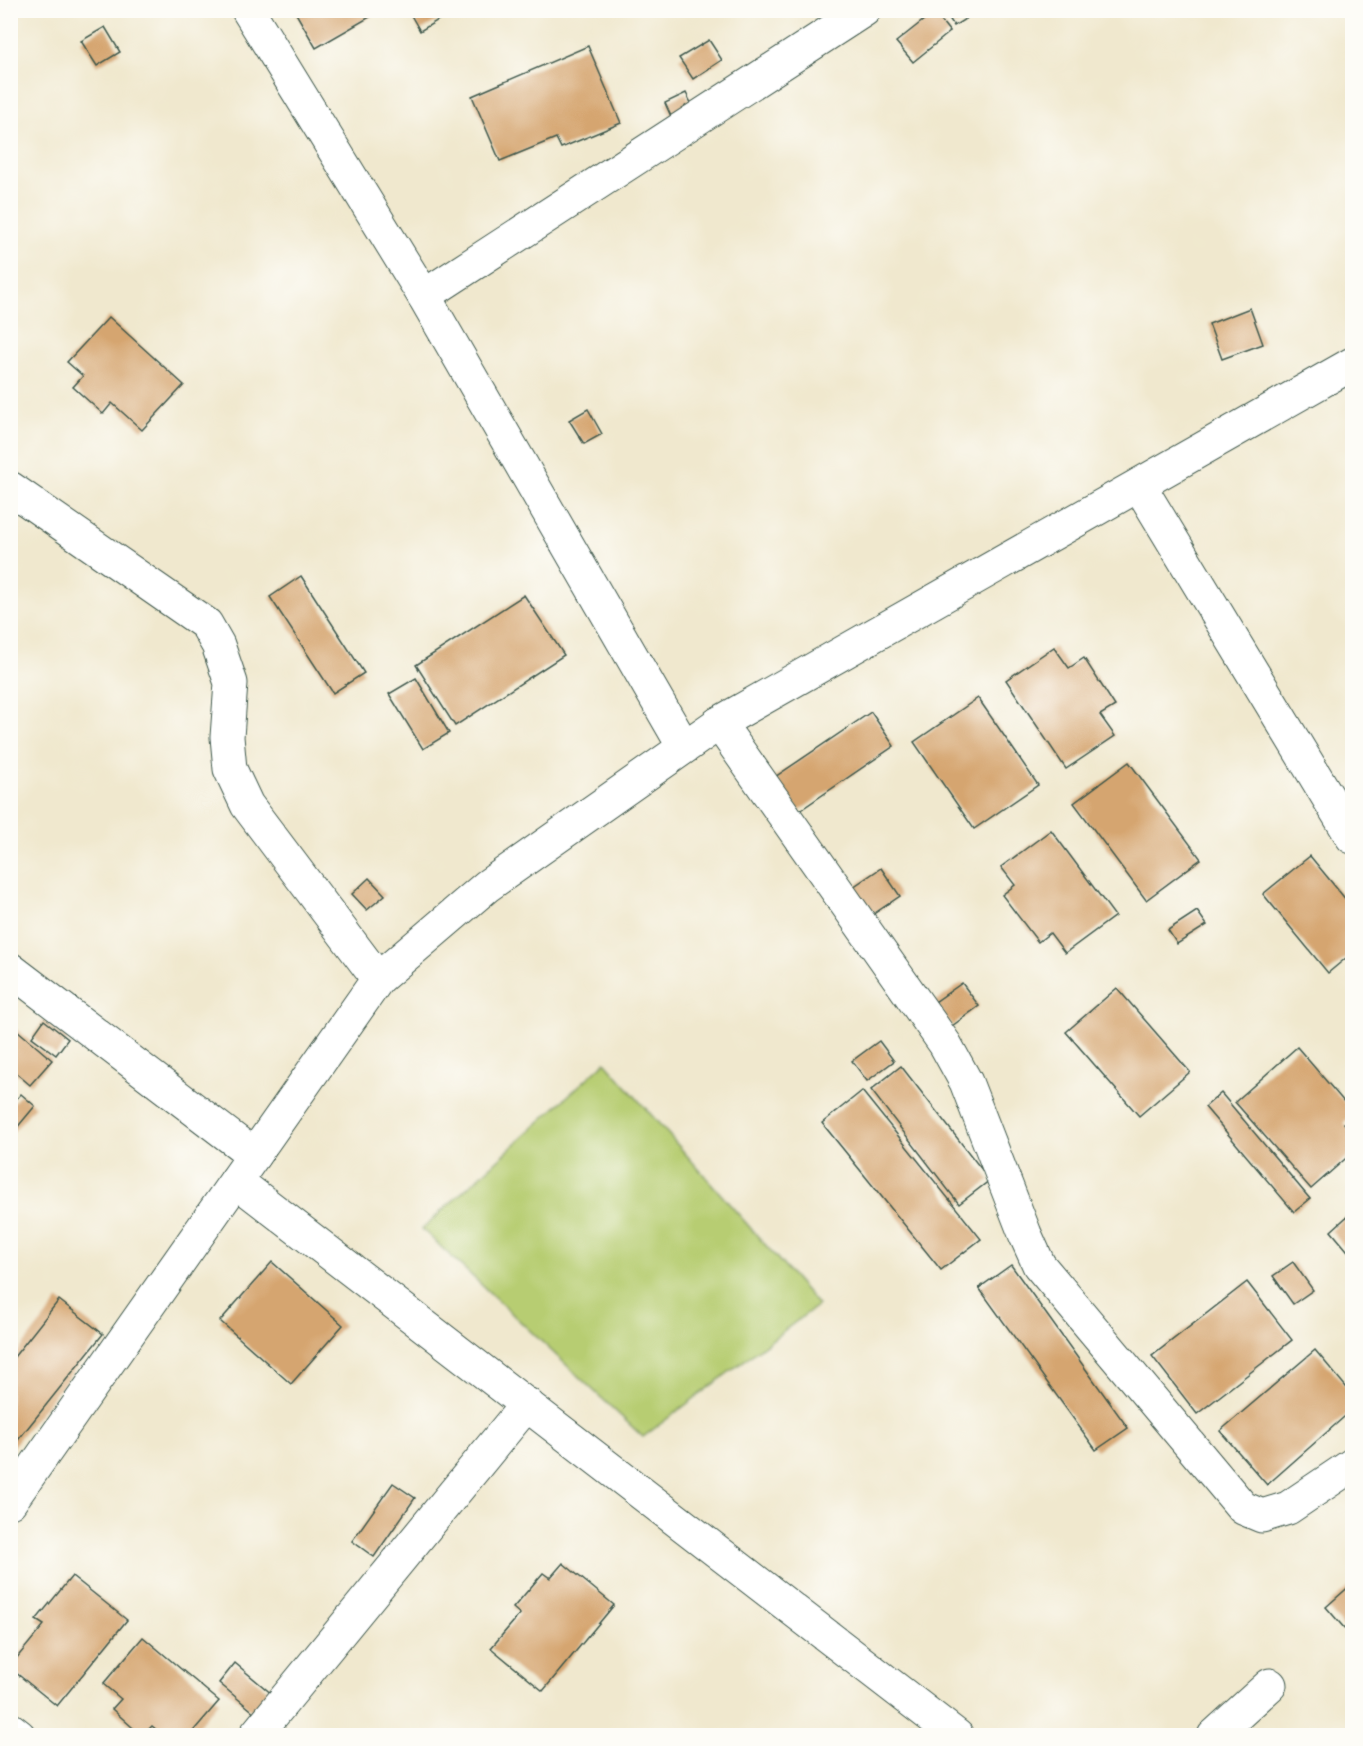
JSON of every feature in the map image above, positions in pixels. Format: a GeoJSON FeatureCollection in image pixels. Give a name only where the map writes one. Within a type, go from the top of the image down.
{"type":"FeatureCollection","features":[{"type":"Feature","properties":{"kind":"street"},"geometry":{"type":"LineString","coordinates":[[248,10],[424,296],[684,747]]}},
{"type":"Feature","properties":{"kind":"street"},"geometry":{"type":"LineString","coordinates":[[424,296],[864,10]]}},
{"type":"Feature","properties":{"kind":"street"},"geometry":{"type":"LineString","coordinates":[[10,1502],[378,979],[487,886],[718,723],[1353,364]]}},
{"type":"Feature","properties":{"kind":"street"},"geometry":{"type":"LineString","coordinates":[[1139,485],[1353,837]]}},
{"type":"Feature","properties":{"kind":"street"},"geometry":{"type":"LineString","coordinates":[[10,488],[206,624],[218,645],[231,683],[227,737],[230,769],[247,805],[378,979]]}},
{"type":"Feature","properties":{"kind":"street"},"geometry":{"type":"LineString","coordinates":[[718,723],[945,1044],[966,1082],[1039,1265],[1243,1508],[1262,1516],[1288,1508],[1353,1465]]}},
{"type":"Feature","properties":{"kind":"street"},"geometry":{"type":"LineString","coordinates":[[10,969],[254,1155]]}},
{"type":"Feature","properties":{"kind":"street"},"geometry":{"type":"LineString","coordinates":[[236,1181],[957,1736]]}},
{"type":"Feature","properties":{"kind":"street"},"geometry":{"type":"LineString","coordinates":[[255,1736],[527,1404]]}},
{"type":"Feature","properties":{"kind":"street"},"geometry":{"type":"LineString","coordinates":[[1214,1736],[1270,1686]]}},
{"type":"Feature","properties":{"kind":"street"},"geometry":{"type":"LineString","coordinates":[[10,1728],[19,1736]]}},
{"type":"Feature","properties":{"kind":"green space"},"geometry":{"type":"Polygon","coordinates":[[[605,1062],[818,1305],[643,1437],[422,1229],[605,1062]]]}},
{"type":"Feature","properties":{"kind":"building"},"geometry":{"type":"Polygon","coordinates":[[[294,10],[382,10],[316,48],[294,10]]]}},
{"type":"Feature","properties":{"kind":"building"},"geometry":{"type":"Polygon","coordinates":[[[408,10],[455,10],[420,31],[408,10]]]}},
{"type":"Feature","properties":{"kind":"building"},"geometry":{"type":"Polygon","coordinates":[[[944,10],[967,10],[970,16],[954,26],[944,10]]]}},
{"type":"Feature","properties":{"kind":"building"},"geometry":{"type":"Polygon","coordinates":[[[934,12],[950,32],[913,62],[896,42],[934,12]]]}},
{"type":"Feature","properties":{"kind":"building"},"geometry":{"type":"Polygon","coordinates":[[[105,27],[120,52],[97,66],[81,41],[105,27]]]}},
{"type":"Feature","properties":{"kind":"building"},"geometry":{"type":"Polygon","coordinates":[[[709,40],[722,60],[693,79],[679,58],[709,40]]]}},
{"type":"Feature","properties":{"kind":"building"},"geometry":{"type":"Polygon","coordinates":[[[588,46],[621,123],[561,148],[556,138],[500,161],[472,96],[588,46]]]}},
{"type":"Feature","properties":{"kind":"building"},"geometry":{"type":"Polygon","coordinates":[[[686,93],[696,113],[674,123],[665,103],[686,93]]]}},
{"type":"Feature","properties":{"kind":"building"},"geometry":{"type":"Polygon","coordinates":[[[1250,308],[1263,344],[1222,359],[1209,324],[1250,308]]]}},
{"type":"Feature","properties":{"kind":"building"},"geometry":{"type":"Polygon","coordinates":[[[109,317],[184,385],[142,430],[112,403],[103,414],[73,387],[83,376],[67,362],[109,317]]]}},
{"type":"Feature","properties":{"kind":"building"},"geometry":{"type":"Polygon","coordinates":[[[588,409],[602,434],[584,444],[569,420],[588,409]]]}},
{"type":"Feature","properties":{"kind":"building"},"geometry":{"type":"Polygon","coordinates":[[[301,576],[364,673],[333,693],[270,597],[301,576]]]}},
{"type":"Feature","properties":{"kind":"building"},"geometry":{"type":"Polygon","coordinates":[[[524,595],[564,655],[455,726],[416,665],[524,595]]]}},
{"type":"Feature","properties":{"kind":"building"},"geometry":{"type":"Polygon","coordinates":[[[1054,647],[1069,668],[1084,658],[1115,706],[1100,715],[1115,736],[1066,769],[1006,680],[1054,647]]]}},
{"type":"Feature","properties":{"kind":"building"},"geometry":{"type":"Polygon","coordinates":[[[416,678],[449,733],[423,749],[389,694],[416,678]]]}},
{"type":"Feature","properties":{"kind":"building"},"geometry":{"type":"Polygon","coordinates":[[[978,698],[1038,785],[974,829],[914,742],[978,698]]]}},
{"type":"Feature","properties":{"kind":"building"},"geometry":{"type":"Polygon","coordinates":[[[871,712],[894,746],[799,811],[775,777],[871,712]]]}},
{"type":"Feature","properties":{"kind":"building"},"geometry":{"type":"Polygon","coordinates":[[[1129,762],[1201,859],[1146,900],[1074,803],[1129,762]]]}},
{"type":"Feature","properties":{"kind":"building"},"geometry":{"type":"Polygon","coordinates":[[[1051,830],[1115,916],[1065,953],[1050,933],[1038,942],[1002,895],[1015,885],[1001,867],[1051,830]]]}},
{"type":"Feature","properties":{"kind":"building"},"geometry":{"type":"Polygon","coordinates":[[[1310,856],[1352,907],[1352,953],[1328,973],[1263,894],[1310,856]]]}},
{"type":"Feature","properties":{"kind":"building"},"geometry":{"type":"Polygon","coordinates":[[[881,868],[900,896],[872,915],[853,887],[881,868]]]}},
{"type":"Feature","properties":{"kind":"building"},"geometry":{"type":"Polygon","coordinates":[[[369,878],[385,895],[367,910],[352,894],[369,878]]]}},
{"type":"Feature","properties":{"kind":"building"},"geometry":{"type":"Polygon","coordinates":[[[1197,911],[1207,925],[1177,944],[1168,930],[1197,911]]]}},
{"type":"Feature","properties":{"kind":"building"},"geometry":{"type":"Polygon","coordinates":[[[962,983],[979,1006],[952,1026],[935,1002],[962,983]]]}},
{"type":"Feature","properties":{"kind":"building"},"geometry":{"type":"Polygon","coordinates":[[[1117,988],[1190,1072],[1139,1116],[1066,1032],[1117,988]]]}},
{"type":"Feature","properties":{"kind":"building"},"geometry":{"type":"Polygon","coordinates":[[[44,1020],[68,1039],[56,1055],[32,1037],[44,1020]]]}},
{"type":"Feature","properties":{"kind":"building"},"geometry":{"type":"Polygon","coordinates":[[[10,1024],[52,1060],[30,1085],[16,1073],[10,1079],[10,1024]]]}},
{"type":"Feature","properties":{"kind":"building"},"geometry":{"type":"Polygon","coordinates":[[[879,1041],[894,1061],[867,1081],[852,1061],[879,1041]]]}},
{"type":"Feature","properties":{"kind":"building"},"geometry":{"type":"Polygon","coordinates":[[[1297,1047],[1352,1111],[1352,1115],[1344,1123],[1352,1133],[1352,1153],[1311,1189],[1235,1102],[1297,1047]]]}},
{"type":"Feature","properties":{"kind":"building"},"geometry":{"type":"Polygon","coordinates":[[[901,1066],[990,1180],[959,1204],[871,1090],[901,1066]]]}},
{"type":"Feature","properties":{"kind":"building"},"geometry":{"type":"Polygon","coordinates":[[[862,1091],[981,1239],[941,1270],[822,1123],[862,1091]]]}},
{"type":"Feature","properties":{"kind":"building"},"geometry":{"type":"Polygon","coordinates":[[[1221,1093],[1310,1199],[1294,1212],[1205,1107],[1221,1093]]]}},
{"type":"Feature","properties":{"kind":"building"},"geometry":{"type":"Polygon","coordinates":[[[21,1094],[35,1106],[10,1136],[10,1106],[21,1094]]]}},
{"type":"Feature","properties":{"kind":"building"},"geometry":{"type":"Polygon","coordinates":[[[1352,1212],[1352,1256],[1331,1231],[1352,1212]]]}},
{"type":"Feature","properties":{"kind":"building"},"geometry":{"type":"Polygon","coordinates":[[[272,1262],[343,1325],[291,1384],[220,1321],[272,1262]]]}},
{"type":"Feature","properties":{"kind":"building"},"geometry":{"type":"Polygon","coordinates":[[[1293,1262],[1313,1290],[1293,1304],[1273,1276],[1293,1262]]]}},
{"type":"Feature","properties":{"kind":"building"},"geometry":{"type":"Polygon","coordinates":[[[1011,1265],[1128,1428],[1096,1450],[979,1288],[1011,1265]]]}},
{"type":"Feature","properties":{"kind":"building"},"geometry":{"type":"Polygon","coordinates":[[[1247,1282],[1292,1340],[1197,1414],[1152,1356],[1247,1282]]]}},
{"type":"Feature","properties":{"kind":"building"},"geometry":{"type":"Polygon","coordinates":[[[59,1300],[103,1334],[10,1450],[10,1362],[59,1300]]]}},
{"type":"Feature","properties":{"kind":"building"},"geometry":{"type":"Polygon","coordinates":[[[1315,1350],[1352,1394],[1352,1410],[1267,1485],[1220,1431],[1315,1350]]]}},
{"type":"Feature","properties":{"kind":"building"},"geometry":{"type":"Polygon","coordinates":[[[393,1483],[415,1498],[374,1557],[352,1541],[393,1483]]]}},
{"type":"Feature","properties":{"kind":"building"},"geometry":{"type":"Polygon","coordinates":[[[563,1563],[614,1605],[543,1691],[491,1648],[520,1614],[513,1608],[543,1573],[550,1578],[563,1563]]]}},
{"type":"Feature","properties":{"kind":"building"},"geometry":{"type":"Polygon","coordinates":[[[72,1576],[127,1620],[57,1706],[10,1666],[44,1625],[36,1620],[72,1576]]]}},
{"type":"Feature","properties":{"kind":"building"},"geometry":{"type":"Polygon","coordinates":[[[1352,1584],[1352,1637],[1326,1607],[1352,1584]]]}},
{"type":"Feature","properties":{"kind":"building"},"geometry":{"type":"Polygon","coordinates":[[[143,1637],[219,1701],[189,1736],[164,1736],[152,1726],[142,1736],[112,1709],[121,1699],[103,1684],[143,1637]]]}},
{"type":"Feature","properties":{"kind":"building"},"geometry":{"type":"Polygon","coordinates":[[[235,1663],[273,1695],[256,1714],[219,1683],[235,1663]]]}}]}
